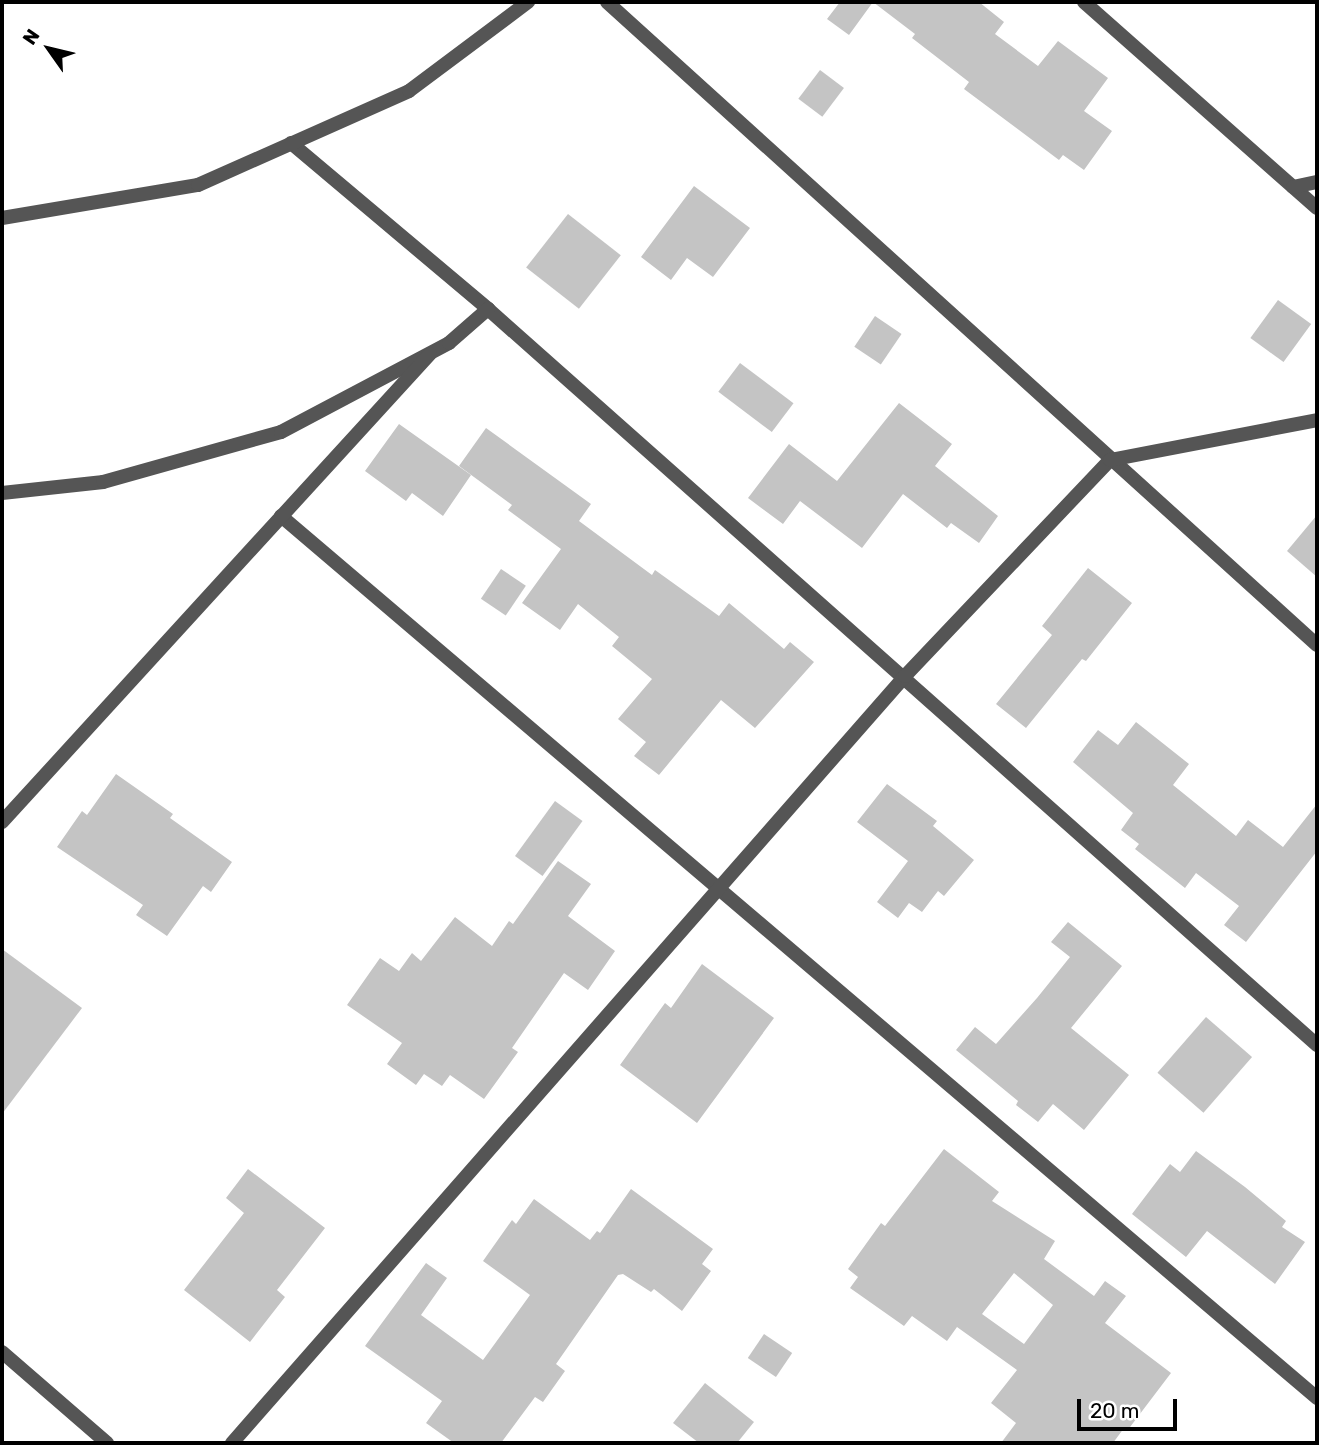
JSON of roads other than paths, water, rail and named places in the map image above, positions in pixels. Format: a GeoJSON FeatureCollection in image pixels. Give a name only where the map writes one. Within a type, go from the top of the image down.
{"type":"FeatureCollection","features":[{"type":"Feature","properties":{"kind":"street"},"geometry":{"type":"LineString","coordinates":[[2,218],[198,185],[409,91],[528,2]]}},
{"type":"Feature","properties":{"kind":"street"},"geometry":{"type":"LineString","coordinates":[[607,2],[1317,645]]}},
{"type":"Feature","properties":{"kind":"street"},"geometry":{"type":"LineString","coordinates":[[1084,2],[1317,208]]}},
{"type":"Feature","properties":{"kind":"street"},"geometry":{"type":"LineString","coordinates":[[291,143],[488,309],[905,676],[1317,1045]]}},
{"type":"Feature","properties":{"kind":"street"},"geometry":{"type":"LineString","coordinates":[[1293,187],[1317,182]]}},
{"type":"Feature","properties":{"kind":"street"},"geometry":{"type":"LineString","coordinates":[[2,494],[103,482],[281,432],[449,343],[488,309]]}},
{"type":"Feature","properties":{"kind":"street"},"geometry":{"type":"LineString","coordinates":[[2,822],[430,354]]}},
{"type":"Feature","properties":{"kind":"street"},"geometry":{"type":"LineString","coordinates":[[232,1443],[905,676],[1110,460],[1317,420]]}},
{"type":"Feature","properties":{"kind":"street"},"geometry":{"type":"LineString","coordinates":[[281,516],[1317,1398]]}},
{"type":"Feature","properties":{"kind":"street"},"geometry":{"type":"LineString","coordinates":[[2,1352],[107,1443]]}}]}
